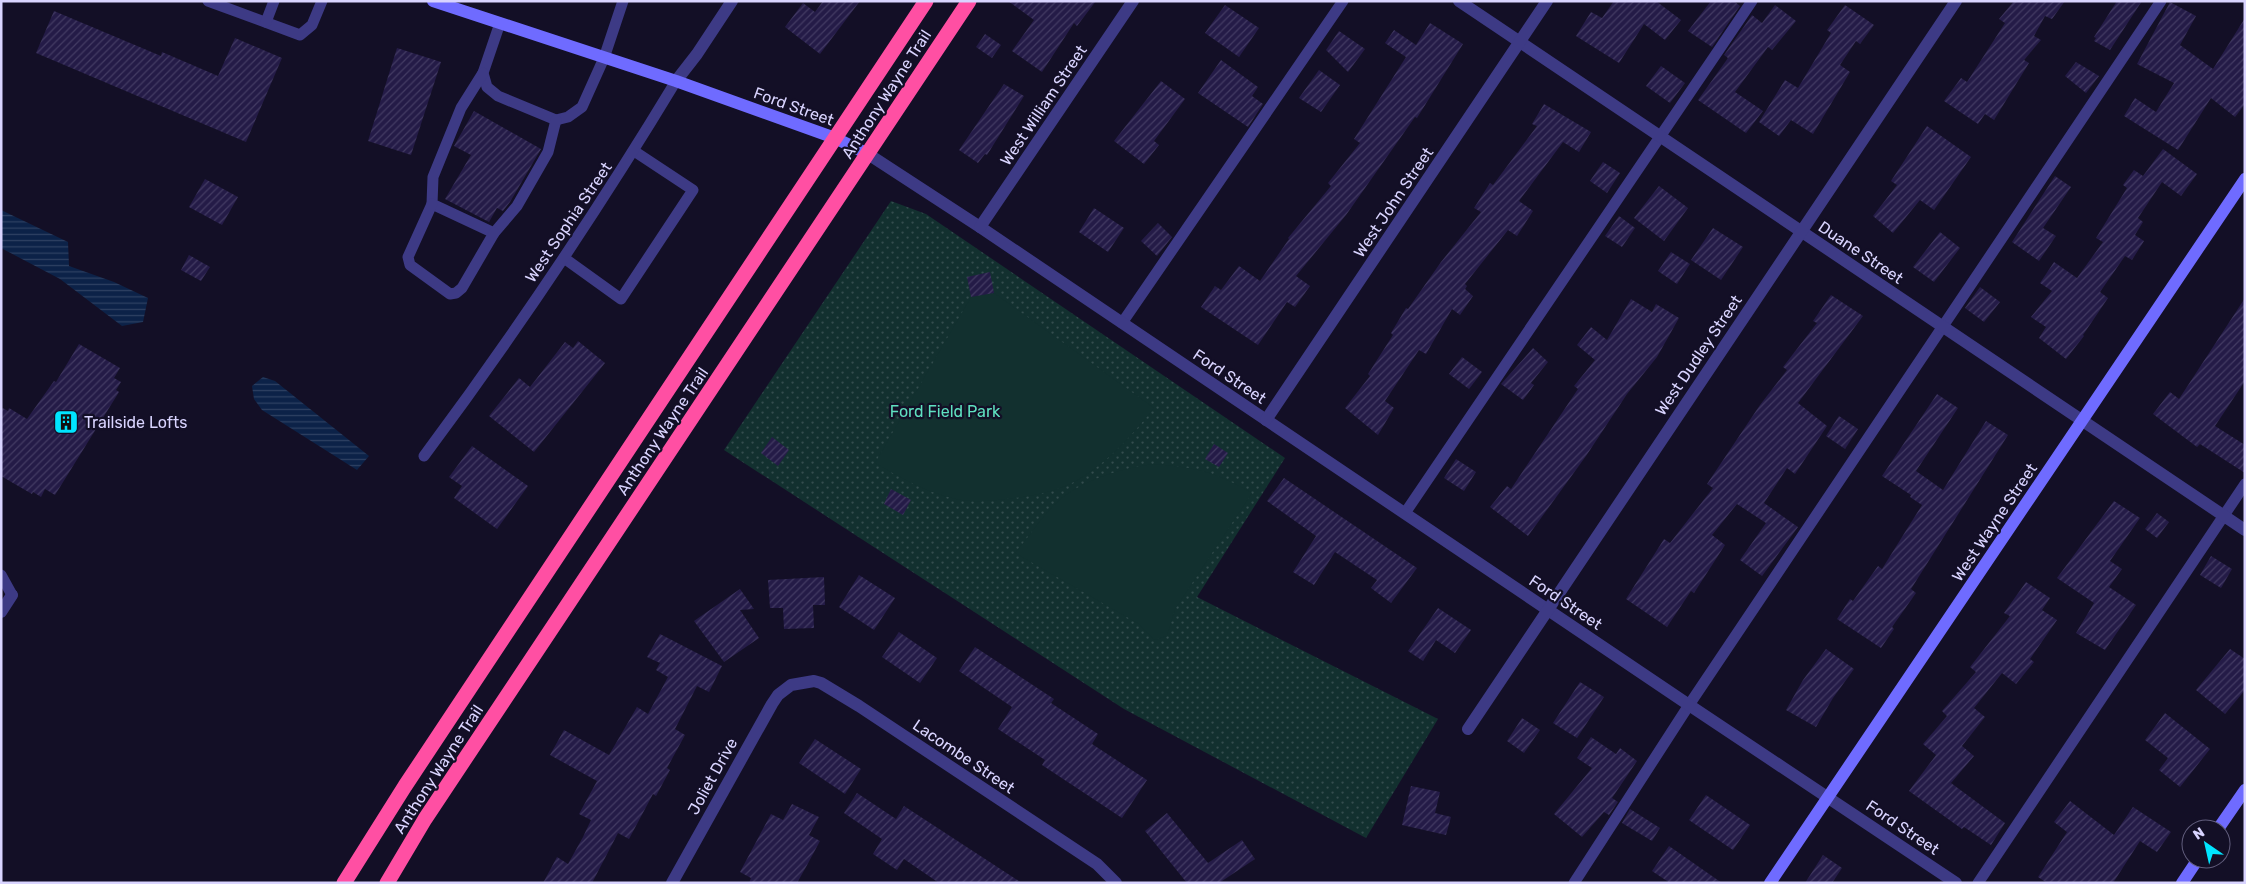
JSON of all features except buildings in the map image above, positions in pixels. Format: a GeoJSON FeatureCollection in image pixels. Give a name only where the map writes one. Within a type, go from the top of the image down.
{"type":"FeatureCollection","features":[{"type":"Feature","properties":{"kind":"highway","name":"Anthony Wayne Trail"},"geometry":{"type":"LineString","coordinates":[[344,883],[410,778],[926,1]]}},
{"type":"Feature","properties":{"kind":"highway","name":"Anthony Wayne Trail"},"geometry":{"type":"LineString","coordinates":[[387,883],[430,810],[969,1]]}},
{"type":"Feature","properties":{"kind":"street","name":"Ford Street"},"geometry":{"type":"LineString","coordinates":[[433,1],[676,81],[835,138],[868,154],[980,227],[1688,705],[1956,883]]}},
{"type":"Feature","properties":{"kind":"street","name":"West Sophia Street"},"geometry":{"type":"LineString","coordinates":[[676,81],[732,1]]}},
{"type":"Feature","properties":{"kind":"street","name":"West William Street"},"geometry":{"type":"LineString","coordinates":[[980,227],[1133,1]]}},
{"type":"Feature","properties":{"kind":"street","name":"Duane Street"},"geometry":{"type":"LineString","coordinates":[[1459,1],[2245,530]]}},
{"type":"Feature","properties":{"kind":"street","name":"West John Street"},"geometry":{"type":"LineString","coordinates":[[1266,420],[1548,1]]}},
{"type":"Feature","properties":{"kind":"street","name":"West Dudley Street"},"geometry":{"type":"LineString","coordinates":[[1468,729],[1547,608],[1956,1]]}},
{"type":"Feature","properties":{"kind":"street","name":"West Wayne Street"},"geometry":{"type":"LineString","coordinates":[[1770,883],[2245,179]]}},
{"type":"Feature","properties":{"kind":"street"},"geometry":{"type":"LineString","coordinates":[[1,612],[12,595]]}},
{"type":"Feature","properties":{"kind":"street","name":"Lacombe Street"},"geometry":{"type":"LineString","coordinates":[[785,689],[799,682],[814,681],[821,683],[859,706],[1097,864],[1116,883]]}},
{"type":"Feature","properties":{"kind":"street","name":"Joliet Drive"},"geometry":{"type":"LineString","coordinates":[[672,883],[772,704],[785,689]]}},
{"type":"Feature","properties":{"kind":"street"},"geometry":{"type":"LineString","coordinates":[[2225,819],[2245,790]]}},
{"type":"Feature","properties":{"kind":"street"},"geometry":{"type":"LineString","coordinates":[[2182,883],[2191,869]]}},
{"type":"Feature","properties":{"kind":"lane"},"geometry":{"type":"LineString","coordinates":[[208,1],[300,35],[312,25],[322,1]]}},
{"type":"Feature","properties":{"kind":"lane"},"geometry":{"type":"LineString","coordinates":[[266,22],[274,1]]}},
{"type":"Feature","properties":{"kind":"lane"},"geometry":{"type":"LineString","coordinates":[[483,73],[487,87],[498,96],[556,120],[568,117],[582,107],[604,58],[623,1]]}},
{"type":"Feature","properties":{"kind":"lane"},"geometry":{"type":"LineString","coordinates":[[1122,323],[1343,1]]}},
{"type":"Feature","properties":{"kind":"lane"},"geometry":{"type":"LineString","coordinates":[[1405,513],[1662,138],[1752,1]]}},
{"type":"Feature","properties":{"kind":"lane"},"geometry":{"type":"LineString","coordinates":[[1574,883],[1688,705],[1944,327],[2161,1]]}},
{"type":"Feature","properties":{"kind":"lane"},"geometry":{"type":"LineString","coordinates":[[500,23],[483,73],[461,108],[433,178],[432,204],[408,257],[410,265],[450,294],[456,293],[462,288],[494,232],[517,206],[548,152],[556,120]]}},
{"type":"Feature","properties":{"kind":"lane","name":"West Sophia Street"},"geometry":{"type":"LineString","coordinates":[[424,456],[483,377],[564,258],[634,151],[676,81]]}},
{"type":"Feature","properties":{"kind":"lane"},"geometry":{"type":"LineString","coordinates":[[564,258],[622,299],[693,190],[634,151]]}},
{"type":"Feature","properties":{"kind":"lane"},"geometry":{"type":"LineString","coordinates":[[432,204],[494,232]]}},
{"type":"Feature","properties":{"kind":"lane"},"geometry":{"type":"LineString","coordinates":[[1978,883],[2245,484]]}},
{"type":"Feature","properties":{"kind":"lane"},"geometry":{"type":"LineString","coordinates":[[1,575],[12,595]]}},
{"type":"Feature","properties":{"kind":"green space","name":"Ford Field Park"},"geometry":{"type":"Polygon","coordinates":[[[891,201],[926,214],[1285,458],[1197,597],[1438,719],[1366,838],[1124,709],[724,450],[891,201]]]}},
{"type":"Feature","properties":{"kind":"green space"},"geometry":{"type":"Polygon","coordinates":[[[994,293],[1154,408],[1113,453],[1094,469],[1070,484],[1023,497],[970,501],[932,492],[875,463],[971,297],[994,293]]]}},
{"type":"Feature","properties":{"kind":"green space"},"geometry":{"type":"Polygon","coordinates":[[[1154,464],[1205,472],[1252,493],[1175,609],[1167,636],[1154,640],[1139,624],[1015,553],[1050,509],[1073,490],[1107,475],[1130,468],[1154,464]]]}},
{"type":"Feature","properties":{"kind":"water"},"geometry":{"type":"Polygon","coordinates":[[[1,210],[68,242],[69,266],[114,282],[148,298],[143,322],[122,326],[60,279],[1,248],[1,210]]]}},
{"type":"Feature","properties":{"kind":"water"},"geometry":{"type":"Polygon","coordinates":[[[263,377],[275,381],[369,456],[357,470],[262,410],[254,399],[252,386],[263,377]]]}},
{"type":"Feature","properties":{"kind":"place","name":"Trailside Lofts"},"geometry":{"type":"Point","coordinates":[66,422]}}]}
